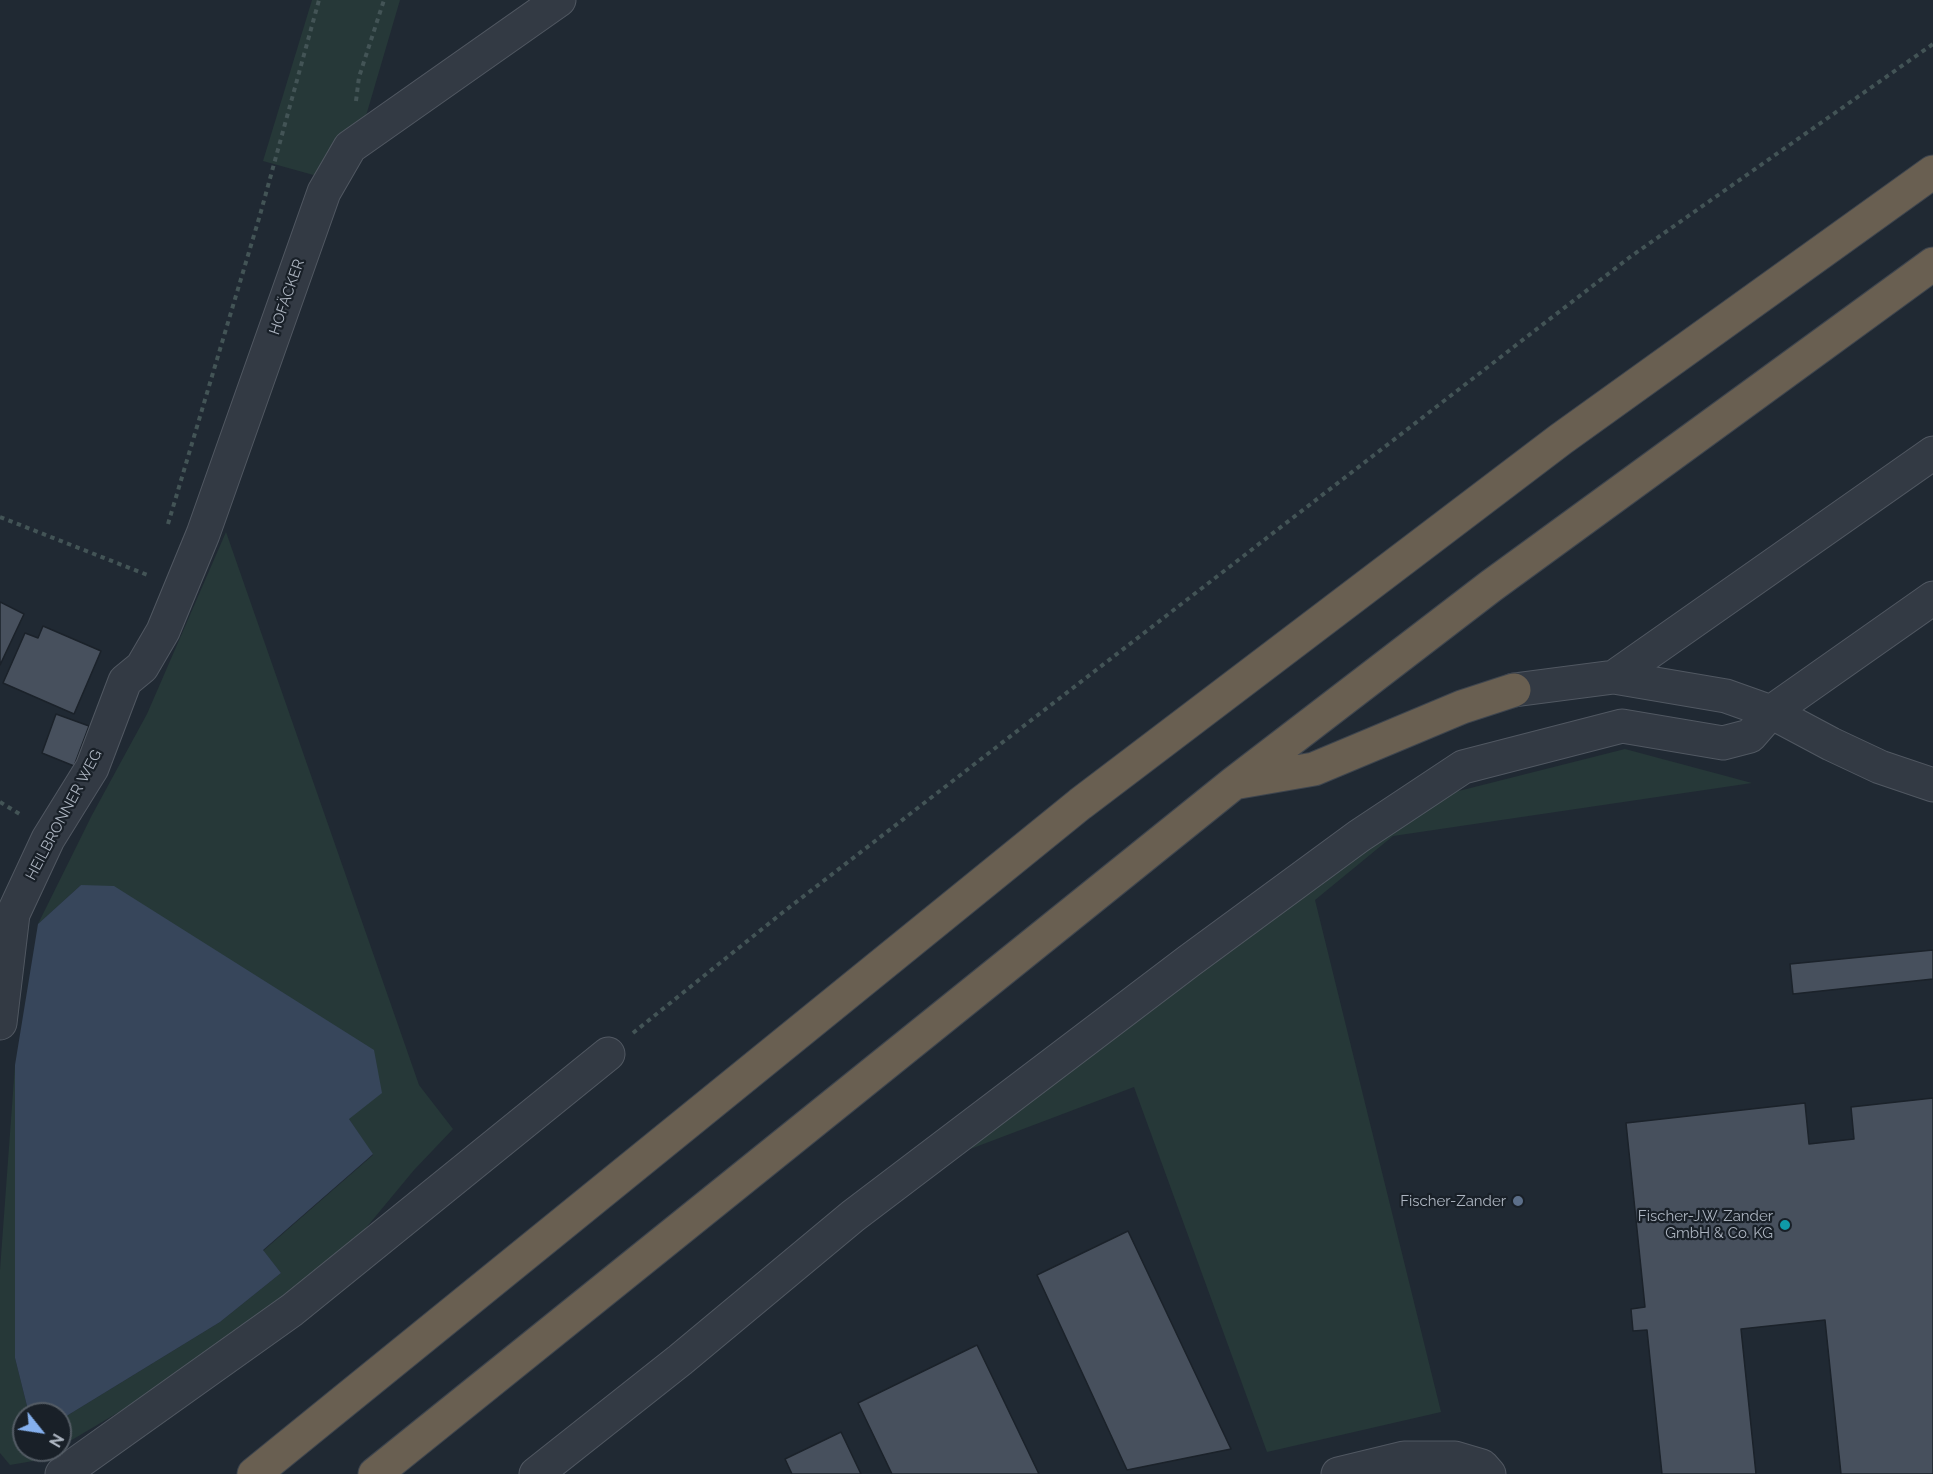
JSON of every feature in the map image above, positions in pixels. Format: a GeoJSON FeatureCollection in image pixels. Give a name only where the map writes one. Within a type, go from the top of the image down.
{"type":"FeatureCollection","features":[{"type":"Feature","properties":{"kind":"highway"},"geometry":{"type":"LineString","coordinates":[[254,1474],[1080,804],[1561,439],[1933,172]]}},
{"type":"Feature","properties":{"kind":"highway"},"geometry":{"type":"LineString","coordinates":[[375,1474],[1234,783],[1491,586],[1933,264]]}},
{"type":"Feature","properties":{"kind":"highway"},"geometry":{"type":"LineString","coordinates":[[1234,783],[1314,769],[1462,707],[1514,690]]}},
{"type":"Feature","properties":{"kind":"street","name":"HOFÄCKER"},"geometry":{"type":"LineString","coordinates":[[125,681],[142,667],[163,631],[241,429],[324,192],[350,147],[559,0]]}},
{"type":"Feature","properties":{"kind":"street"},"geometry":{"type":"LineString","coordinates":[[1614,677],[1933,453]]}},
{"type":"Feature","properties":{"kind":"street"},"geometry":{"type":"LineString","coordinates":[[536,1474],[680,1360],[853,1216],[1189,961],[1359,836],[1463,767],[1622,726],[1723,743],[1750,736],[1772,712],[1917,623],[1933,598]]}},
{"type":"Feature","properties":{"kind":"street"},"geometry":{"type":"LineString","coordinates":[[1514,690],[1614,677],[1726,696],[1772,712],[1880,767],[1933,785]]}},
{"type":"Feature","properties":{"kind":"street","name":"HEILBRONNER WEG"},"geometry":{"type":"LineString","coordinates":[[0,1023],[13,914],[48,839],[92,768],[125,681]]}},
{"type":"Feature","properties":{"kind":"street"},"geometry":{"type":"LineString","coordinates":[[62,1474],[292,1310],[608,1054]]}},
{"type":"Feature","properties":{"kind":"street"},"geometry":{"type":"LineString","coordinates":[[1338,1474],[1404,1458],[1455,1458],[1482,1466],[1489,1474]]}},
{"type":"Feature","properties":{"kind":"path"},"geometry":{"type":"LineString","coordinates":[[168,525],[260,215],[319,0]]}},
{"type":"Feature","properties":{"kind":"path"},"geometry":{"type":"LineString","coordinates":[[350,147],[359,77],[384,0]]}},
{"type":"Feature","properties":{"kind":"path"},"geometry":{"type":"LineString","coordinates":[[608,1054],[801,898],[1630,257],[1933,44]]}},
{"type":"Feature","properties":{"kind":"path"},"geometry":{"type":"LineString","coordinates":[[0,517],[154,577]]}},
{"type":"Feature","properties":{"kind":"shaded area"},"geometry":{"type":"Polygon","coordinates":[[[312,0],[400,0],[346,184],[263,161],[312,0]]]}},
{"type":"Feature","properties":{"kind":"shaded area"},"geometry":{"type":"Polygon","coordinates":[[[226,532],[419,1085],[453,1129],[414,1170],[346,1252],[198,1365],[72,1440],[72,1413],[220,1322],[281,1273],[263,1251],[373,1155],[349,1119],[81,885],[38,924],[92,815],[147,714],[226,532]]]}},
{"type":"Feature","properties":{"kind":"shaded area"},"geometry":{"type":"Polygon","coordinates":[[[1625,749],[1752,783],[1393,836],[1315,900],[1441,1412],[1267,1452],[1134,1087],[957,1154],[1427,799],[1625,749]]]}},
{"type":"Feature","properties":{"kind":"shaded area"},"geometry":{"type":"Polygon","coordinates":[[[15,1065],[15,1358],[26,1402],[12,1402],[12,1462],[27,1462],[10,1465],[0,1453],[0,1270],[15,1065]]]}},
{"type":"Feature","properties":{"kind":"water"},"geometry":{"type":"Polygon","coordinates":[[[81,885],[114,886],[374,1050],[382,1093],[349,1119],[373,1154],[263,1250],[281,1273],[220,1322],[72,1413],[72,1402],[26,1402],[15,1358],[15,1065],[38,924],[81,885]]]}},
{"type":"Feature","properties":{"kind":"building"},"geometry":{"type":"Polygon","coordinates":[[[0,602],[24,614],[0,665],[0,602]]]}},
{"type":"Feature","properties":{"kind":"building"},"geometry":{"type":"Polygon","coordinates":[[[43,626],[101,651],[74,714],[3,683],[25,633],[38,638],[43,626]]]}},
{"type":"Feature","properties":{"kind":"building"},"geometry":{"type":"Polygon","coordinates":[[[56,714],[89,726],[74,766],[42,753],[56,714]]]}},
{"type":"Feature","properties":{"kind":"building"},"geometry":{"type":"Polygon","coordinates":[[[1933,950],[1933,979],[1793,994],[1790,964],[1933,950]]]}},
{"type":"Feature","properties":{"kind":"building","name":"Fischer-J.W. Zander GmbH & Co. KG"},"geometry":{"type":"Polygon","coordinates":[[[1933,1098],[1933,1474],[1841,1474],[1825,1320],[1741,1329],[1756,1474],[1662,1474],[1647,1330],[1633,1331],[1631,1309],[1645,1307],[1626,1123],[1805,1103],[1809,1144],[1854,1139],[1851,1107],[1933,1098]]]}},
{"type":"Feature","properties":{"kind":"building"},"geometry":{"type":"Polygon","coordinates":[[[1128,1231],[1231,1449],[1127,1470],[1037,1275],[1128,1231]]]}},
{"type":"Feature","properties":{"kind":"building"},"geometry":{"type":"Polygon","coordinates":[[[977,1345],[1039,1474],[892,1474],[858,1403],[977,1345]]]}},
{"type":"Feature","properties":{"kind":"building"},"geometry":{"type":"Polygon","coordinates":[[[841,1432],[861,1474],[792,1474],[785,1459],[841,1432]]]}},
{"type":"Feature","properties":{"kind":"place","name":"Fischer-Zander"},"geometry":{"type":"Point","coordinates":[1518,1201]}},
{"type":"Feature","properties":{"kind":"place","name":"Fischer-J.W. Zander GmbH & Co. KG"},"geometry":{"type":"Point","coordinates":[1785,1225]}}]}
